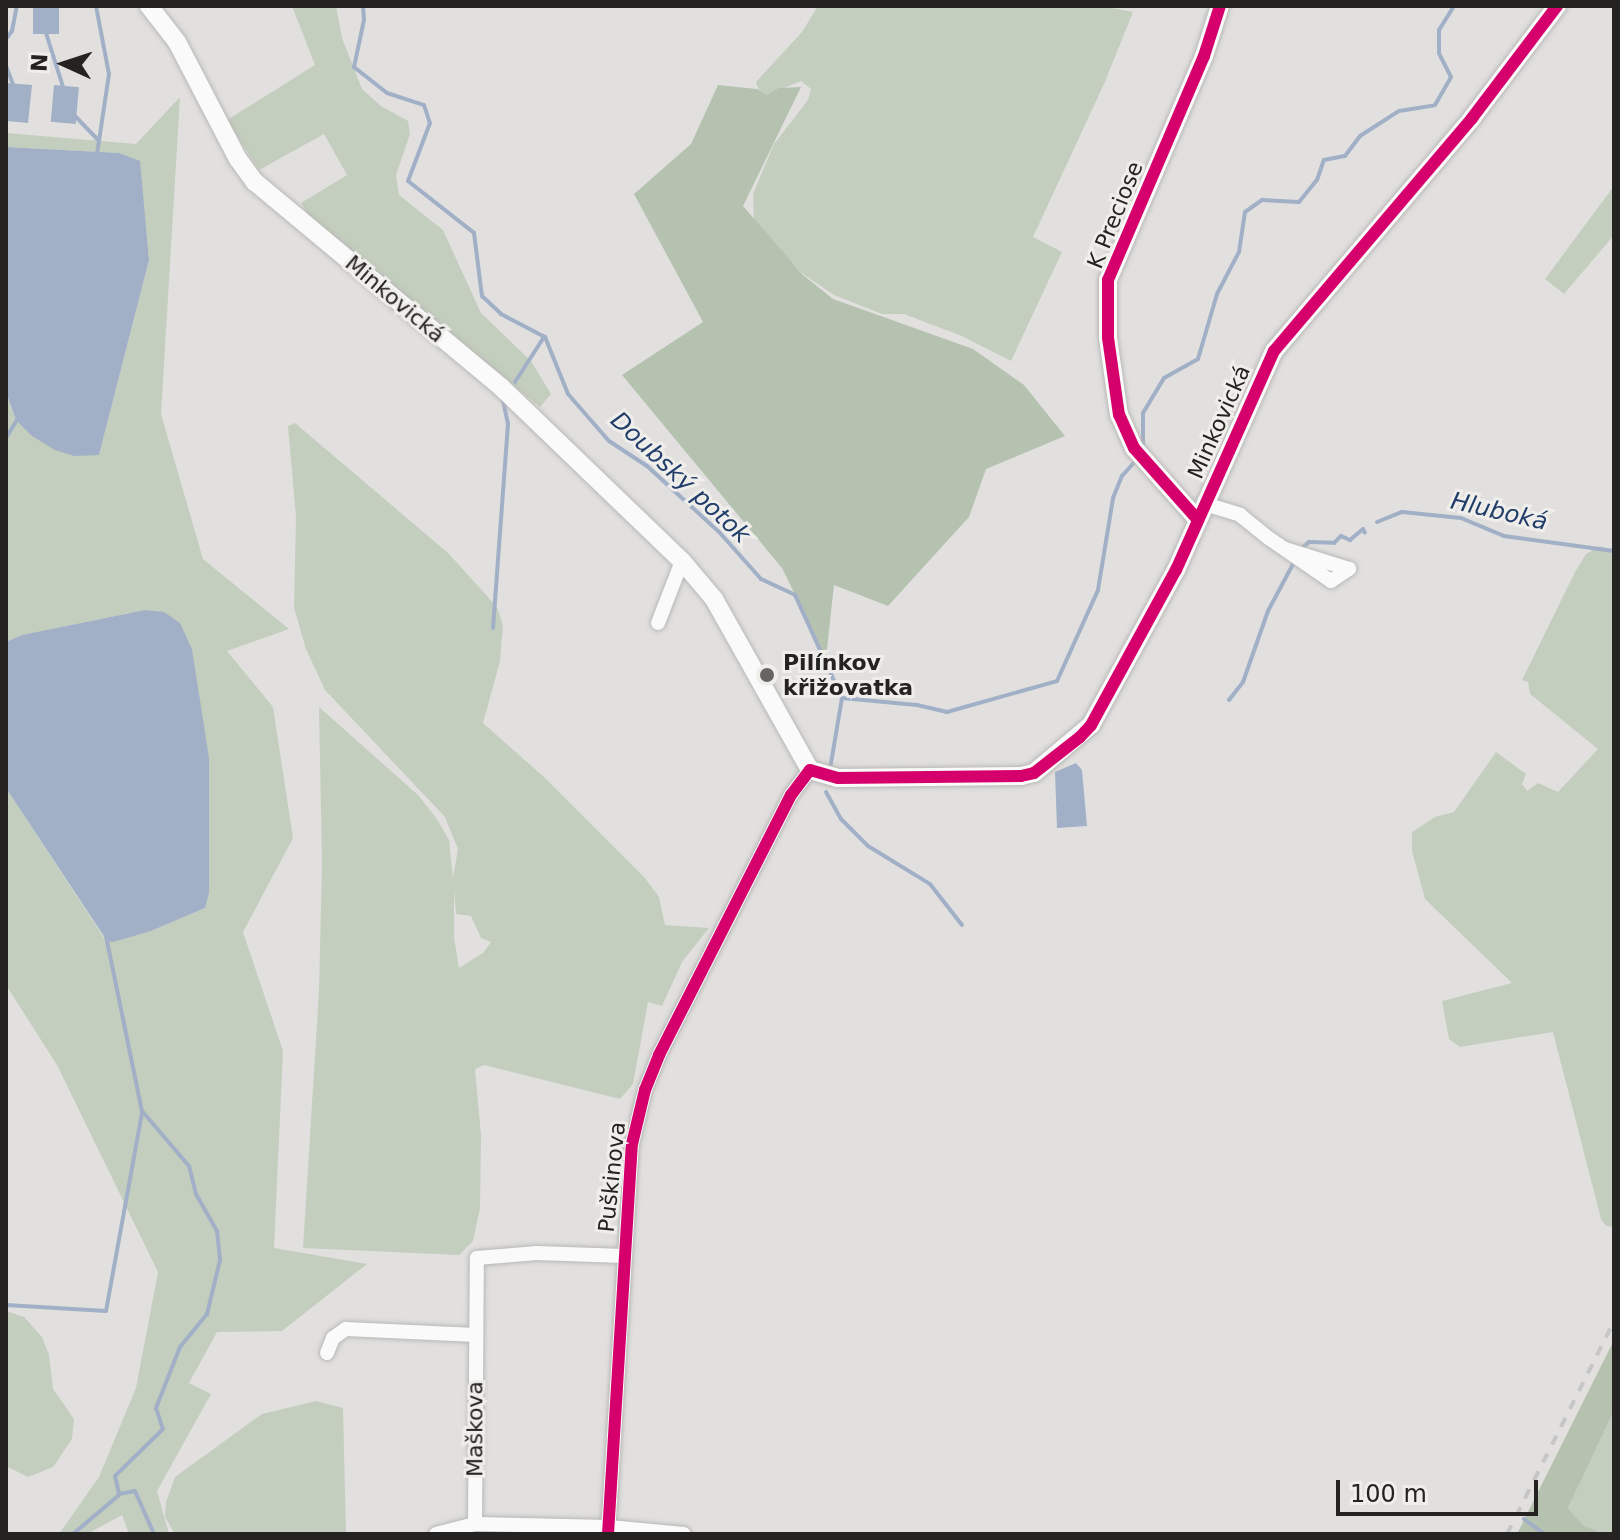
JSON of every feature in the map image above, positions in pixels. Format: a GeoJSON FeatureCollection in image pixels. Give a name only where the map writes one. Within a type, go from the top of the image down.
{"type":"FeatureCollection","features":[{"type":"Feature","properties":{"kind":"street","name":"Minkovická"},"geometry":{"type":"LineString","coordinates":[[149,6],[177,42],[238,159],[255,182],[501,387],[682,561],[714,599],[810,770],[838,778],[1021,776],[1034,773],[1091,725],[1176,570],[1253,393],[1283,338],[1472,118],[1557,6]]}},
{"type":"Feature","properties":{"kind":"street","name":"K Preciose"},"geometry":{"type":"LineString","coordinates":[[1202,512],[1140,455],[1119,415],[1108,338],[1108,280],[1204,56],[1220,6]]}},
{"type":"Feature","properties":{"kind":"street","name":"Minkovická"},"geometry":{"type":"LineString","coordinates":[[1202,512],[1240,515],[1285,549]]}},
{"type":"Feature","properties":{"kind":"street"},"geometry":{"type":"LineString","coordinates":[[658,623],[682,561]]}},
{"type":"Feature","properties":{"kind":"street","name":"Puškinova"},"geometry":{"type":"LineString","coordinates":[[608,1531],[632,1144],[645,1090],[659,1055],[791,795],[810,770]]}},
{"type":"Feature","properties":{"kind":"street","name":"Maškova"},"geometry":{"type":"LineString","coordinates":[[475,1524],[477,1258],[537,1253],[624,1256]]}},
{"type":"Feature","properties":{"kind":"street"},"geometry":{"type":"LineString","coordinates":[[327,1353],[333,1338],[346,1329],[476,1335]]}},
{"type":"Feature","properties":{"kind":"street"},"geometry":{"type":"LineString","coordinates":[[436,1534],[475,1524],[684,1534]]}},
{"type":"Feature","properties":{"kind":"green space"},"geometry":{"type":"Polygon","coordinates":[[[292,6],[336,6],[342,38],[362,89],[381,106],[408,121],[410,134],[396,175],[399,195],[443,230],[481,313],[531,361],[551,394],[540,407],[311,219],[301,203],[347,175],[324,134],[259,170],[227,120],[315,65],[292,6]]]}},
{"type":"Feature","properties":{"kind":"green space"},"geometry":{"type":"Polygon","coordinates":[[[818,6],[1101,6],[1133,12],[1104,84],[1033,237],[1062,252],[1011,361],[962,336],[904,314],[882,314],[834,295],[803,274],[754,223],[753,194],[774,144],[808,100],[811,89],[801,81],[767,95],[760,93],[756,82],[802,32],[818,6]]]}},
{"type":"Feature","properties":{"kind":"green space"},"geometry":{"type":"Polygon","coordinates":[[[718,85],[757,89],[767,95],[779,88],[801,87],[743,206],[803,275],[833,299],[973,349],[1024,385],[1065,436],[986,469],[969,517],[888,606],[834,585],[826,658],[782,568],[622,375],[703,322],[634,194],[691,144],[718,85]]]}},
{"type":"Feature","properties":{"kind":"green space"},"geometry":{"type":"Polygon","coordinates":[[[180,97],[161,414],[203,559],[289,629],[227,651],[273,707],[293,838],[243,932],[283,1051],[274,1248],[367,1264],[282,1331],[217,1332],[189,1383],[211,1394],[157,1491],[169,1534],[129,1534],[122,1515],[87,1534],[59,1534],[99,1477],[136,1388],[158,1272],[57,1065],[6,985],[6,788],[106,941],[151,931],[205,908],[164,613],[145,610],[23,635],[6,642],[6,392],[16,420],[99,455],[149,260],[139,161],[119,153],[6,147],[6,133],[136,144],[180,97]]]}},
{"type":"Feature","properties":{"kind":"green space"},"geometry":{"type":"Polygon","coordinates":[[[1614,186],[1614,235],[1564,294],[1545,279],[1614,186]]]}},
{"type":"Feature","properties":{"kind":"green space"},"geometry":{"type":"Polygon","coordinates":[[[295,423],[448,553],[497,607],[503,625],[500,661],[483,723],[545,778],[645,878],[659,897],[665,925],[709,928],[682,962],[662,1006],[648,1002],[633,1084],[620,1099],[484,1065],[475,1069],[481,1135],[480,1208],[473,1241],[459,1255],[303,1248],[319,991],[322,864],[319,707],[418,795],[437,819],[449,840],[453,878],[458,849],[445,817],[325,690],[306,649],[294,608],[296,517],[288,426],[295,423]],[[454,888],[454,937],[459,968],[483,953],[491,942],[481,938],[471,916],[456,914],[454,888]]]}},
{"type":"Feature","properties":{"kind":"green space"},"geometry":{"type":"Polygon","coordinates":[[[1600,546],[1614,553],[1614,1227],[1606,1226],[1601,1219],[1553,1032],[1460,1047],[1449,1039],[1442,1001],[1512,983],[1425,899],[1412,851],[1412,832],[1435,817],[1454,812],[1496,752],[1526,774],[1522,784],[1527,791],[1538,783],[1558,792],[1598,749],[1530,694],[1528,682],[1522,680],[1575,572],[1586,554],[1600,546]]]}},
{"type":"Feature","properties":{"kind":"green space"},"geometry":{"type":"Polygon","coordinates":[[[6,1311],[24,1317],[42,1337],[49,1355],[53,1389],[74,1419],[72,1439],[53,1467],[28,1477],[6,1466],[6,1311]]]}},
{"type":"Feature","properties":{"kind":"green space"},"geometry":{"type":"Polygon","coordinates":[[[1614,1340],[1614,1411],[1568,1508],[1583,1525],[1604,1534],[1517,1534],[1614,1340]]]}},
{"type":"Feature","properties":{"kind":"green space"},"geometry":{"type":"Polygon","coordinates":[[[316,1401],[343,1408],[346,1534],[175,1534],[165,1517],[166,1502],[175,1477],[262,1414],[316,1401]]]}},
{"type":"Feature","properties":{"kind":"green space"},"geometry":{"type":"Polygon","coordinates":[[[1614,1411],[1614,1534],[1604,1534],[1583,1525],[1568,1508],[1614,1411]]]}},
{"type":"Feature","properties":{"kind":"water"},"geometry":{"type":"Polygon","coordinates":[[[33,6],[59,6],[59,34],[33,34],[33,6]]]}},
{"type":"Feature","properties":{"kind":"water"},"geometry":{"type":"Polygon","coordinates":[[[6,83],[32,85],[28,123],[6,121],[6,83]]]}},
{"type":"Feature","properties":{"kind":"water"},"geometry":{"type":"Polygon","coordinates":[[[54,85],[79,87],[76,124],[51,122],[54,85]]]}},
{"type":"Feature","properties":{"kind":"water"},"geometry":{"type":"Polygon","coordinates":[[[6,147],[119,153],[140,161],[149,260],[99,455],[74,456],[55,450],[32,436],[16,420],[6,392],[6,147]]]}},
{"type":"Feature","properties":{"kind":"water"},"geometry":{"type":"Polygon","coordinates":[[[145,610],[164,612],[180,623],[192,649],[209,758],[209,893],[205,908],[151,931],[113,942],[107,941],[6,788],[6,642],[22,635],[145,610]]]}},
{"type":"Feature","properties":{"kind":"water"},"geometry":{"type":"Polygon","coordinates":[[[1076,763],[1082,770],[1087,826],[1057,828],[1055,772],[1076,763]]]}},
{"type":"Feature","properties":{"kind":"waterway"},"geometry":{"type":"LineString","coordinates":[[6,39],[12,31],[17,6]]}},
{"type":"Feature","properties":{"kind":"waterway"},"geometry":{"type":"LineString","coordinates":[[96,6],[109,74],[97,154]]}},
{"type":"Feature","properties":{"kind":"waterway","name":"Doubský potok"},"geometry":{"type":"LineString","coordinates":[[363,6],[364,20],[354,67],[387,93],[424,105],[430,123],[408,181],[474,233],[482,296],[501,314],[545,337],[568,394],[609,441],[647,466],[720,533],[761,579],[795,595],[842,698],[917,705],[947,712],[1057,681],[1098,590],[1113,498],[1122,476],[1138,458]]}},
{"type":"Feature","properties":{"kind":"waterway","name":"Doubský potok"},"geometry":{"type":"LineString","coordinates":[[1143,451],[1143,413],[1164,378],[1198,359],[1217,294],[1239,252],[1245,212],[1262,200],[1299,202],[1317,180],[1324,160],[1345,156],[1360,136],[1399,111],[1435,105],[1451,77],[1439,53],[1439,30],[1454,6]]}},
{"type":"Feature","properties":{"kind":"waterway"},"geometry":{"type":"LineString","coordinates":[[46,33],[64,90]]}},
{"type":"Feature","properties":{"kind":"waterway"},"geometry":{"type":"LineString","coordinates":[[6,66],[14,87]]}},
{"type":"Feature","properties":{"kind":"waterway"},"geometry":{"type":"LineString","coordinates":[[75,116],[98,140]]}},
{"type":"Feature","properties":{"kind":"waterway"},"geometry":{"type":"LineString","coordinates":[[515,382],[544,337]]}},
{"type":"Feature","properties":{"kind":"waterway"},"geometry":{"type":"LineString","coordinates":[[493,628],[508,424],[503,401]]}},
{"type":"Feature","properties":{"kind":"waterway"},"geometry":{"type":"LineString","coordinates":[[6,438],[19,416]]}},
{"type":"Feature","properties":{"kind":"waterway","name":"Hluboká"},"geometry":{"type":"LineString","coordinates":[[1377,522],[1402,512],[1461,518],[1504,536],[1614,551]]}},
{"type":"Feature","properties":{"kind":"waterway","name":"Hluboká"},"geometry":{"type":"LineString","coordinates":[[1303,547],[1309,542],[1334,543],[1341,536],[1350,540],[1363,529],[1365,533]]}},
{"type":"Feature","properties":{"kind":"waterway","name":"Hluboká"},"geometry":{"type":"LineString","coordinates":[[1229,700],[1243,682],[1268,611],[1294,562]]}},
{"type":"Feature","properties":{"kind":"waterway"},"geometry":{"type":"LineString","coordinates":[[830,769],[842,698]]}},
{"type":"Feature","properties":{"kind":"waterway"},"geometry":{"type":"LineString","coordinates":[[826,792],[841,819],[868,846],[930,884],[962,925]]}},
{"type":"Feature","properties":{"kind":"waterway"},"geometry":{"type":"LineString","coordinates":[[106,936],[142,1111],[189,1166],[196,1194],[217,1231],[220,1260],[207,1314],[180,1347],[156,1408],[163,1429],[115,1476],[119,1494],[135,1491],[154,1534]]}},
{"type":"Feature","properties":{"kind":"waterway"},"geometry":{"type":"LineString","coordinates":[[6,1305],[106,1311],[142,1112]]}},
{"type":"Feature","properties":{"kind":"waterway"},"geometry":{"type":"LineString","coordinates":[[73,1534],[119,1495]]}},
{"type":"Feature","properties":{"kind":"waterway"},"geometry":{"type":"LineString","coordinates":[[1524,1519],[1545,1534]]}},
{"type":"Feature","properties":{"kind":"railway"},"geometry":{"type":"LineString","coordinates":[[1507,1534],[1614,1321]]}},
{"type":"Feature","properties":{"kind":"cycle path"},"geometry":{"type":"LineString","coordinates":[[1198,520],[1134,448],[1119,415],[1108,338],[1108,280],[1204,56],[1220,6]]}},
{"type":"Feature","properties":{"kind":"cycle path"},"geometry":{"type":"LineString","coordinates":[[608,1534],[632,1144],[645,1090],[659,1055],[791,795],[810,770],[838,778],[1021,776],[1034,773],[1080,737],[1091,725],[1176,570],[1274,351],[1472,118],[1557,6]]}},
{"type":"Feature","properties":{"kind":"place","name":"Pilínkov křižovatka"},"geometry":{"type":"Point","coordinates":[767,675]}}]}
